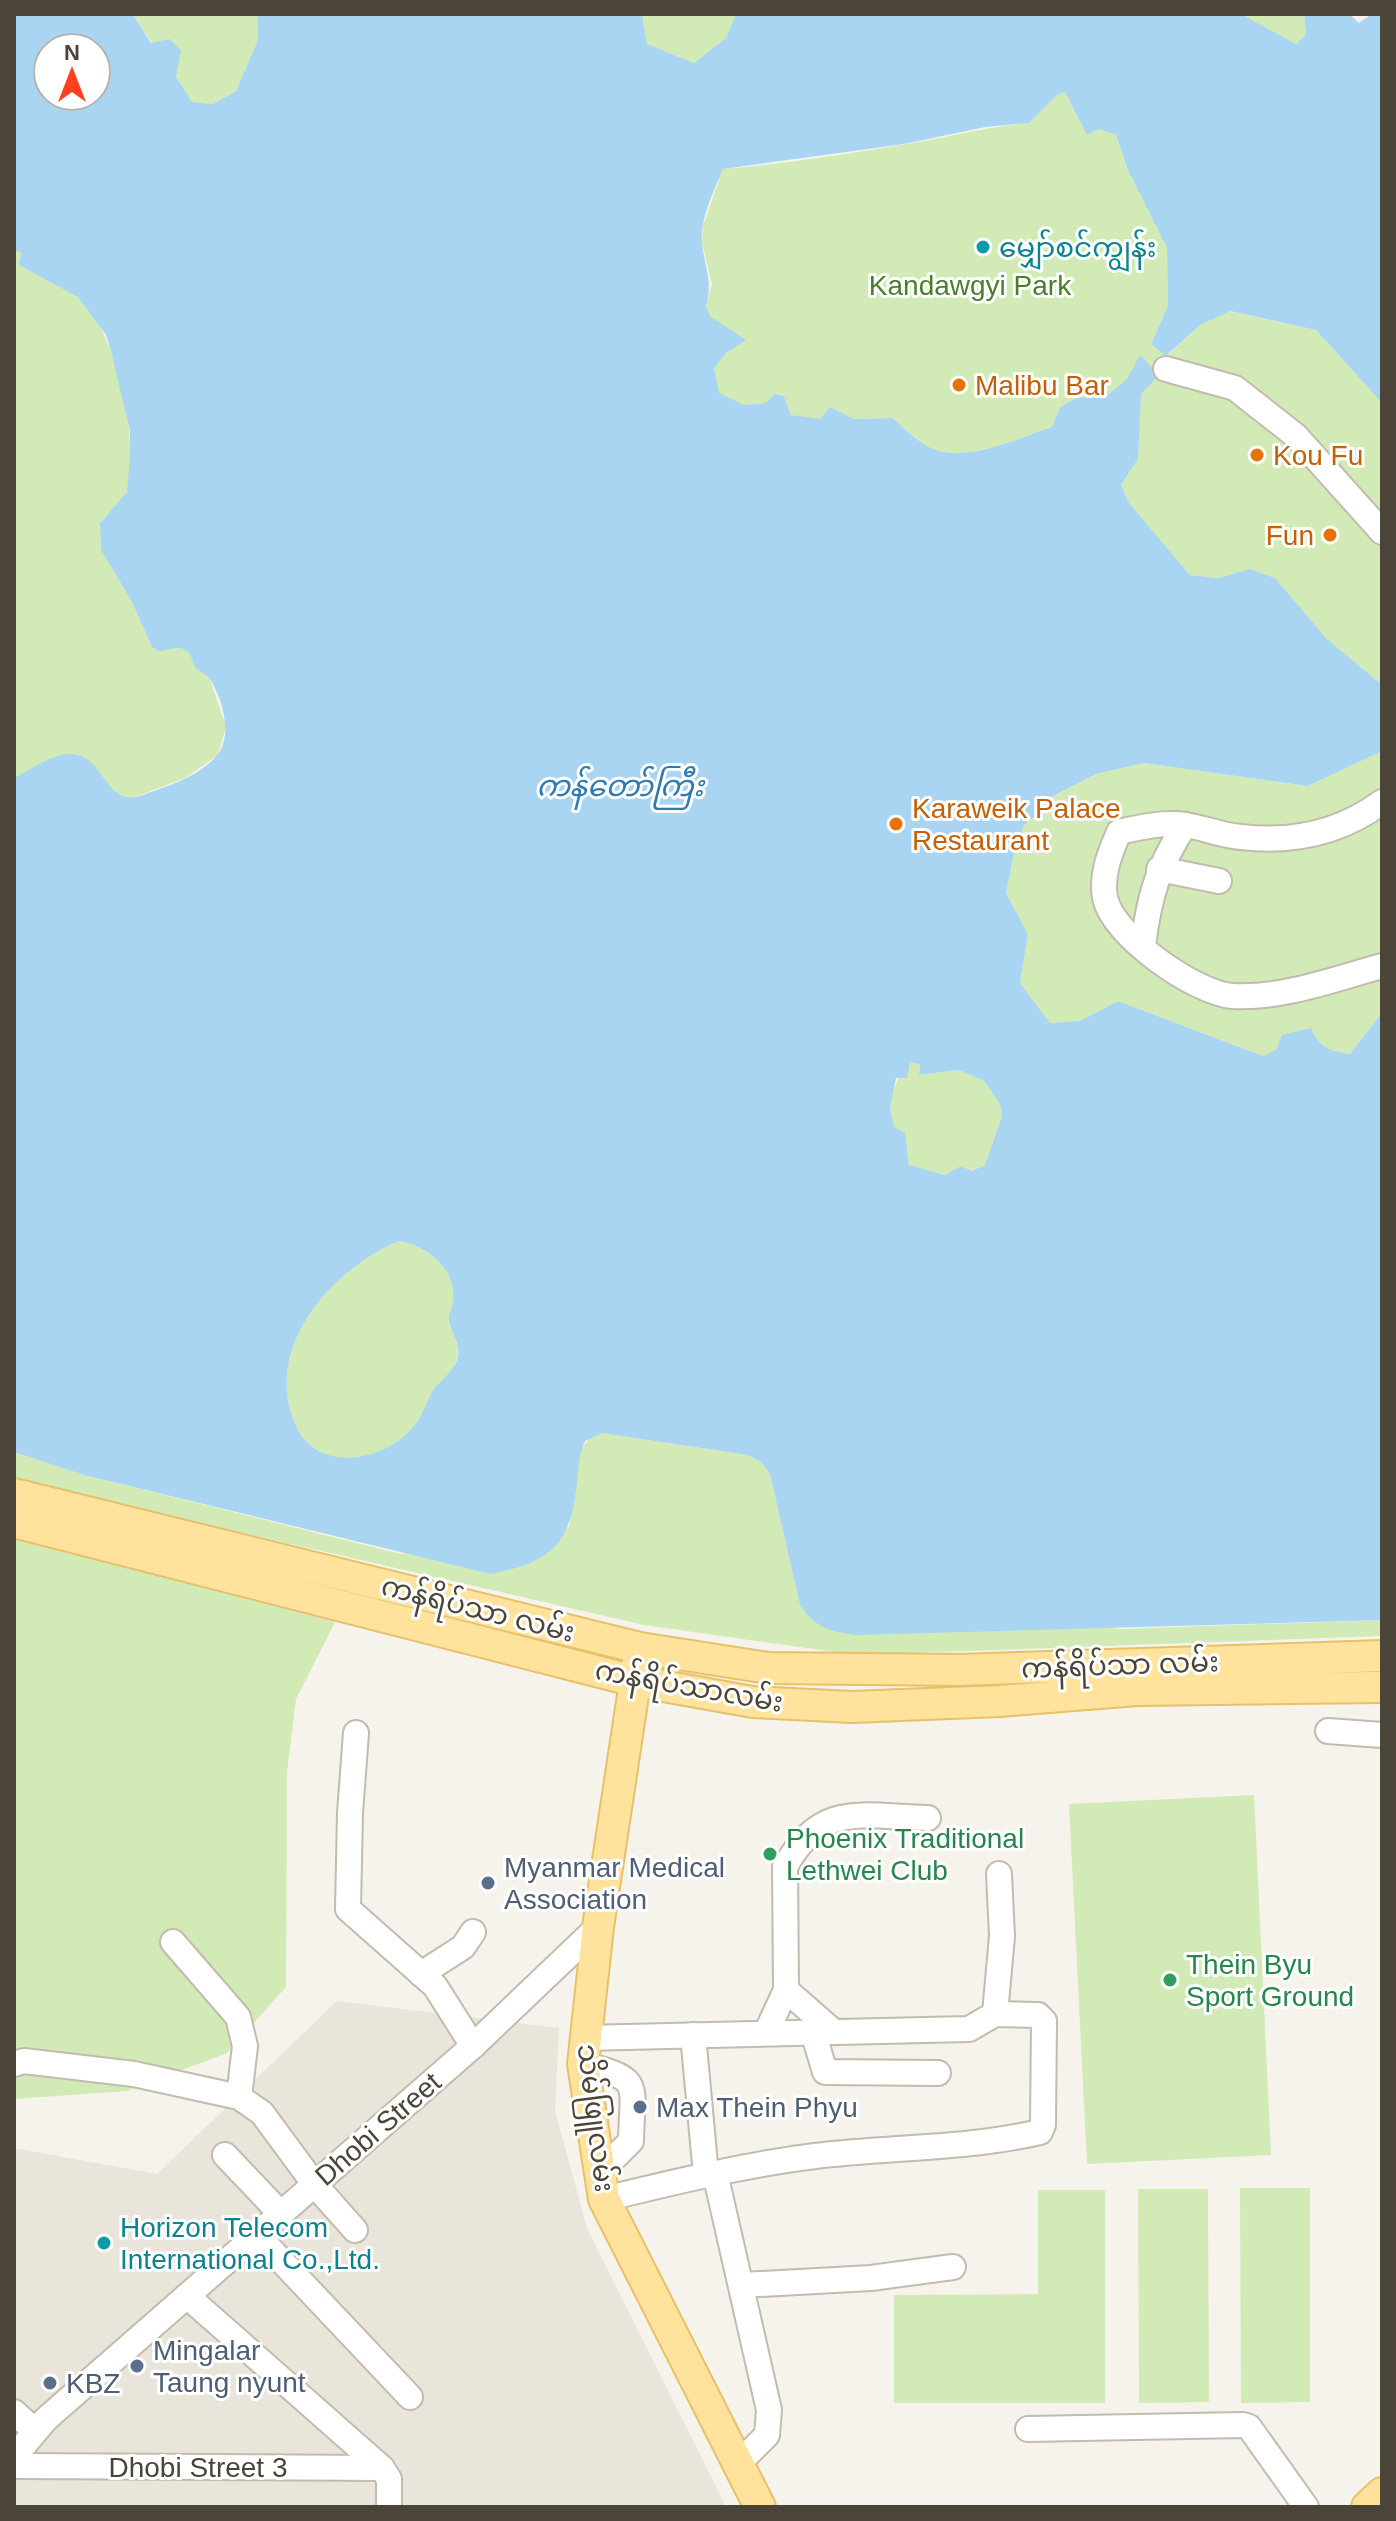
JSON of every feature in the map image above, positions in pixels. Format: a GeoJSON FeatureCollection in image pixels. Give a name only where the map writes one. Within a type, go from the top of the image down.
{"type":"FeatureCollection","features":[{"type":"Feature","properties":{"kind":"main road","name":"ကန်ရိပ်သာ လမ်း"},"geometry":{"type":"LineString","coordinates":[[14,1494],[640,1648],[768,1668],[846,1671],[1382,1656]]}},
{"type":"Feature","properties":{"kind":"main road","name":"ကန်ရိပ်သာလမ်း"},"geometry":{"type":"LineString","coordinates":[[14,1522],[635,1681],[753,1702],[852,1707],[1000,1701],[1137,1690],[1382,1687]]}},
{"type":"Feature","properties":{"kind":"main road","name":"သိမ်ဖြူလမ်း"},"geometry":{"type":"LineString","coordinates":[[640,1648],[598,1927],[584,2051],[602,2185],[760,2507]]}},
{"type":"Feature","properties":{"kind":"main road"},"geometry":{"type":"LineString","coordinates":[[1367,2507],[1382,2493]]}},
{"type":"Feature","properties":{"kind":"street"},"geometry":{"type":"LineString","coordinates":[[1166,369],[1235,388],[1296,436],[1382,532]]}},
{"type":"Feature","properties":{"kind":"street"},"geometry":{"type":"LineString","coordinates":[[1382,802],[1358,819],[1309,837],[1241,837],[1185,825],[1148,825],[1119,832],[1106,861],[1105,898],[1116,919],[1179,977],[1228,996],[1265,996],[1382,966]]}},
{"type":"Feature","properties":{"kind":"street"},"geometry":{"type":"LineString","coordinates":[[1143,946],[1147,909],[1159,869],[1185,825]]}},
{"type":"Feature","properties":{"kind":"street"},"geometry":{"type":"LineString","coordinates":[[1159,869],[1219,881]]}},
{"type":"Feature","properties":{"kind":"street"},"geometry":{"type":"LineString","coordinates":[[1328,1731],[1382,1735]]}},
{"type":"Feature","properties":{"kind":"street"},"geometry":{"type":"LineString","coordinates":[[356,1733],[348,1909],[435,1986],[473,2046]]}},
{"type":"Feature","properties":{"kind":"street"},"geometry":{"type":"LineString","coordinates":[[766,2033],[786,1990],[785,1867],[809,1831],[834,1817],[928,1818]]}},
{"type":"Feature","properties":{"kind":"street"},"geometry":{"type":"LineString","coordinates":[[995,2014],[1002,1936],[999,1874]]}},
{"type":"Feature","properties":{"kind":"street","name":"Dhobi Street"},"geometry":{"type":"LineString","coordinates":[[14,2457],[35,2431],[473,2046],[598,1927]]}},
{"type":"Feature","properties":{"kind":"street"},"geometry":{"type":"LineString","coordinates":[[421,1974],[463,1947],[473,1932]]}},
{"type":"Feature","properties":{"kind":"street"},"geometry":{"type":"LineString","coordinates":[[173,1942],[238,2017],[245,2046],[239,2097]]}},
{"type":"Feature","properties":{"kind":"street"},"geometry":{"type":"LineString","coordinates":[[786,1990],[824,2032],[825,2072],[938,2073]]}},
{"type":"Feature","properties":{"kind":"street"},"geometry":{"type":"LineString","coordinates":[[584,2051],[693,2035],[969,2029],[995,2014],[1038,2015],[1044,2021],[1043,2125],[1040,2132],[1002,2141],[814,2156],[710,2174],[602,2185]]}},
{"type":"Feature","properties":{"kind":"street"},"geometry":{"type":"LineString","coordinates":[[693,2035],[710,2174],[742,2285],[769,2410],[767,2435],[737,2465]]}},
{"type":"Feature","properties":{"kind":"street"},"geometry":{"type":"LineString","coordinates":[[584,2051],[622,2074],[632,2087],[631,2141],[602,2185]]}},
{"type":"Feature","properties":{"kind":"street"},"geometry":{"type":"LineString","coordinates":[[14,2064],[24,2061],[134,2074],[239,2097],[262,2113],[315,2185],[355,2230]]}},
{"type":"Feature","properties":{"kind":"street"},"geometry":{"type":"LineString","coordinates":[[225,2155],[281,2214]]}},
{"type":"Feature","properties":{"kind":"street"},"geometry":{"type":"LineString","coordinates":[[257,2235],[410,2397]]}},
{"type":"Feature","properties":{"kind":"street"},"geometry":{"type":"LineString","coordinates":[[742,2285],[871,2278],[953,2267]]}},
{"type":"Feature","properties":{"kind":"street"},"geometry":{"type":"LineString","coordinates":[[187,2296],[385,2474],[389,2507]]}},
{"type":"Feature","properties":{"kind":"street"},"geometry":{"type":"LineString","coordinates":[[14,2412],[35,2431]]}},
{"type":"Feature","properties":{"kind":"street"},"geometry":{"type":"LineString","coordinates":[[1028,2429],[1243,2425],[1249,2427],[1306,2507]]}},
{"type":"Feature","properties":{"kind":"street","name":"Dhobi Street 3"},"geometry":{"type":"LineString","coordinates":[[14,2466],[385,2474]]}},
{"type":"Feature","properties":{"kind":"shaded area"},"geometry":{"type":"Polygon","coordinates":[[[337,2001],[559,2028],[555,2111],[587,2228],[726,2507],[14,2507],[14,2148],[157,2174],[337,2001]]]}},
{"type":"Feature","properties":{"kind":"green space"},"geometry":{"type":"Polygon","coordinates":[[[133,14],[257,14],[258,40],[236,91],[213,104],[192,102],[133,14]]]}},
{"type":"Feature","properties":{"kind":"green space"},"geometry":{"type":"Polygon","coordinates":[[[642,14],[736,15],[726,38],[694,63],[647,44],[642,14]]]}},
{"type":"Feature","properties":{"kind":"green space"},"geometry":{"type":"Polygon","coordinates":[[[1241,14],[1304,14],[1306,34],[1296,44],[1241,14]]]}},
{"type":"Feature","properties":{"kind":"green space","name":"Kandawgyi Park"},"geometry":{"type":"Polygon","coordinates":[[[1065,92],[1087,135],[1099,129],[1116,135],[1128,170],[1167,248],[1168,306],[1151,344],[1167,356],[1200,325],[1229,311],[1316,330],[1382,403],[1382,685],[1327,639],[1275,578],[1250,569],[1218,578],[1190,575],[1129,503],[1121,485],[1138,459],[1141,356],[1127,379],[1104,398],[1077,397],[1060,407],[1052,427],[999,446],[970,452],[944,452],[930,447],[893,418],[854,419],[830,407],[820,420],[791,415],[784,396],[774,394],[766,403],[744,405],[719,394],[714,368],[727,352],[706,306],[712,284],[702,243],[703,226],[723,169],[834,156],[1029,123],[1057,95],[1065,92]]]}},
{"type":"Feature","properties":{"kind":"green space"},"geometry":{"type":"Polygon","coordinates":[[[14,251],[21,252],[19,265],[79,298],[105,336],[122,388],[130,443],[130,468],[125,495],[100,523],[101,550],[132,602],[152,647],[158,651],[179,647],[188,651],[198,670],[209,677],[226,726],[218,755],[185,778],[133,798],[116,794],[102,777],[58,757],[14,778],[14,251]]]}},
{"type":"Feature","properties":{"kind":"green space"},"geometry":{"type":"Polygon","coordinates":[[[1382,751],[1382,1013],[1350,1054],[1329,1051],[1303,1032],[1282,1035],[1276,1050],[1263,1056],[1118,1001],[1080,1021],[1050,1023],[1020,983],[1028,934],[1006,893],[1016,843],[1025,824],[1039,813],[1045,800],[1096,774],[1144,763],[1308,786],[1382,751]]]}},
{"type":"Feature","properties":{"kind":"green space"},"geometry":{"type":"Polygon","coordinates":[[[910,1062],[920,1063],[919,1075],[960,1070],[984,1081],[1000,1104],[1002,1116],[985,1165],[970,1171],[961,1166],[945,1175],[908,1165],[906,1146],[894,1126],[890,1108],[896,1084],[910,1062]]]}},
{"type":"Feature","properties":{"kind":"green space"},"geometry":{"type":"Polygon","coordinates":[[[399,1241],[430,1254],[450,1279],[453,1302],[449,1320],[457,1345],[456,1361],[434,1389],[417,1422],[398,1441],[377,1452],[355,1457],[325,1454],[306,1442],[292,1416],[287,1388],[289,1361],[298,1335],[312,1311],[351,1269],[399,1241]]]}},
{"type":"Feature","properties":{"kind":"green space"},"geometry":{"type":"Polygon","coordinates":[[[602,1433],[748,1455],[762,1463],[770,1474],[800,1605],[1122,1629],[1382,1620],[1382,1636],[856,1655],[644,1625],[77,1495],[14,1477],[14,1452],[84,1475],[401,1554],[569,1527],[580,1451],[592,1435],[602,1433]]]}},
{"type":"Feature","properties":{"kind":"green space"},"geometry":{"type":"Polygon","coordinates":[[[14,1536],[335,1622],[296,1699],[287,1772],[286,1987],[227,2053],[127,2091],[14,2099],[14,1536]]]}},
{"type":"Feature","properties":{"kind":"green space","name":"Thein Byu Sport Ground"},"geometry":{"type":"Polygon","coordinates":[[[1254,1795],[1271,2155],[1087,2164],[1069,1804],[1254,1795]]]}},
{"type":"Feature","properties":{"kind":"green space"},"geometry":{"type":"Polygon","coordinates":[[[1240,2188],[1310,2188],[1310,2402],[1241,2403],[1240,2188]]]}},
{"type":"Feature","properties":{"kind":"green space"},"geometry":{"type":"Polygon","coordinates":[[[1138,2189],[1208,2189],[1209,2402],[1139,2403],[1138,2189]]]}},
{"type":"Feature","properties":{"kind":"green space"},"geometry":{"type":"Polygon","coordinates":[[[1038,2190],[1105,2190],[1105,2403],[894,2403],[894,2295],[1038,2294],[1038,2190]]]}},
{"type":"Feature","properties":{"kind":"water","name":"ကန်တော်ကြီး"},"geometry":{"type":"Polygon","coordinates":[[[14,14],[133,14],[151,43],[169,39],[181,50],[176,77],[192,102],[213,104],[236,91],[258,40],[257,14],[642,14],[647,44],[694,63],[726,38],[736,14],[1241,14],[1296,44],[1306,34],[1304,14],[1349,14],[1359,23],[1369,16],[1382,14],[1382,403],[1316,330],[1230,311],[1200,325],[1166,356],[1151,344],[1168,306],[1167,248],[1128,170],[1116,135],[1099,129],[1087,135],[1065,92],[1057,95],[1029,123],[985,127],[904,144],[723,169],[708,205],[702,243],[709,282],[706,307],[711,317],[746,340],[727,352],[714,368],[719,393],[744,405],[766,403],[774,394],[784,396],[791,415],[820,419],[830,407],[854,419],[893,418],[930,447],[944,452],[970,452],[999,446],[1052,427],[1060,407],[1078,397],[1104,398],[1127,379],[1140,355],[1159,375],[1141,394],[1138,459],[1121,485],[1129,503],[1190,575],[1218,578],[1250,569],[1275,578],[1327,639],[1382,685],[1382,751],[1308,786],[1144,763],[1096,774],[1045,800],[1039,813],[1025,824],[1016,843],[1006,893],[1028,934],[1020,983],[1050,1023],[1080,1021],[1118,1001],[1263,1056],[1276,1050],[1282,1035],[1311,1028],[1326,1047],[1350,1054],[1382,1013],[1382,1620],[856,1635],[838,1632],[818,1624],[800,1605],[770,1474],[762,1463],[748,1455],[602,1433],[585,1441],[582,1447],[573,1510],[560,1540],[551,1550],[526,1565],[491,1574],[84,1475],[14,1452],[14,778],[49,759],[70,754],[82,756],[91,762],[120,794],[130,797],[143,795],[203,768],[218,754],[225,737],[222,705],[209,678],[195,667],[190,654],[184,649],[158,651],[152,647],[132,602],[101,550],[100,523],[127,492],[130,455],[130,431],[106,335],[78,297],[19,265],[21,252],[14,251],[14,14]],[[910,1062],[907,1078],[896,1078],[890,1108],[894,1127],[905,1133],[909,1165],[945,1175],[961,1166],[971,1171],[985,1165],[1002,1116],[1000,1104],[984,1081],[959,1070],[919,1075],[920,1064],[910,1062]],[[399,1241],[351,1269],[312,1311],[298,1335],[289,1361],[287,1388],[292,1416],[302,1436],[325,1454],[355,1457],[377,1452],[398,1441],[417,1422],[434,1389],[457,1360],[457,1344],[449,1320],[453,1302],[450,1279],[430,1254],[399,1241]]]}},
{"type":"Feature","properties":{"kind":"place","name":"မျှော်စင်ကျွန်း"},"geometry":{"type":"Point","coordinates":[983,247]}},
{"type":"Feature","properties":{"kind":"place","name":"Malibu Bar"},"geometry":{"type":"Point","coordinates":[959,385]}},
{"type":"Feature","properties":{"kind":"place","name":"Kou Fu"},"geometry":{"type":"Point","coordinates":[1257,455]}},
{"type":"Feature","properties":{"kind":"place","name":"Fun"},"geometry":{"type":"Point","coordinates":[1330,535]}},
{"type":"Feature","properties":{"kind":"place","name":"Karaweik Palace Restaurant"},"geometry":{"type":"Point","coordinates":[896,824]}},
{"type":"Feature","properties":{"kind":"place","name":"Phoenix Traditional Lethwei Club"},"geometry":{"type":"Point","coordinates":[770,1854]}},
{"type":"Feature","properties":{"kind":"place","name":"Myanmar Medical Association"},"geometry":{"type":"Point","coordinates":[488,1883]}},
{"type":"Feature","properties":{"kind":"place","name":"Thein Byu Sport Ground"},"geometry":{"type":"Point","coordinates":[1170,1980]}},
{"type":"Feature","properties":{"kind":"place","name":"Max Thein Phyu"},"geometry":{"type":"Point","coordinates":[640,2107]}},
{"type":"Feature","properties":{"kind":"place","name":"Horizon Telecom International Co.,Ltd."},"geometry":{"type":"Point","coordinates":[104,2243]}},
{"type":"Feature","properties":{"kind":"place","name":"Mingalar Taung nyunt"},"geometry":{"type":"Point","coordinates":[137,2366]}},
{"type":"Feature","properties":{"kind":"place","name":"KBZ"},"geometry":{"type":"Point","coordinates":[50,2383]}}]}
